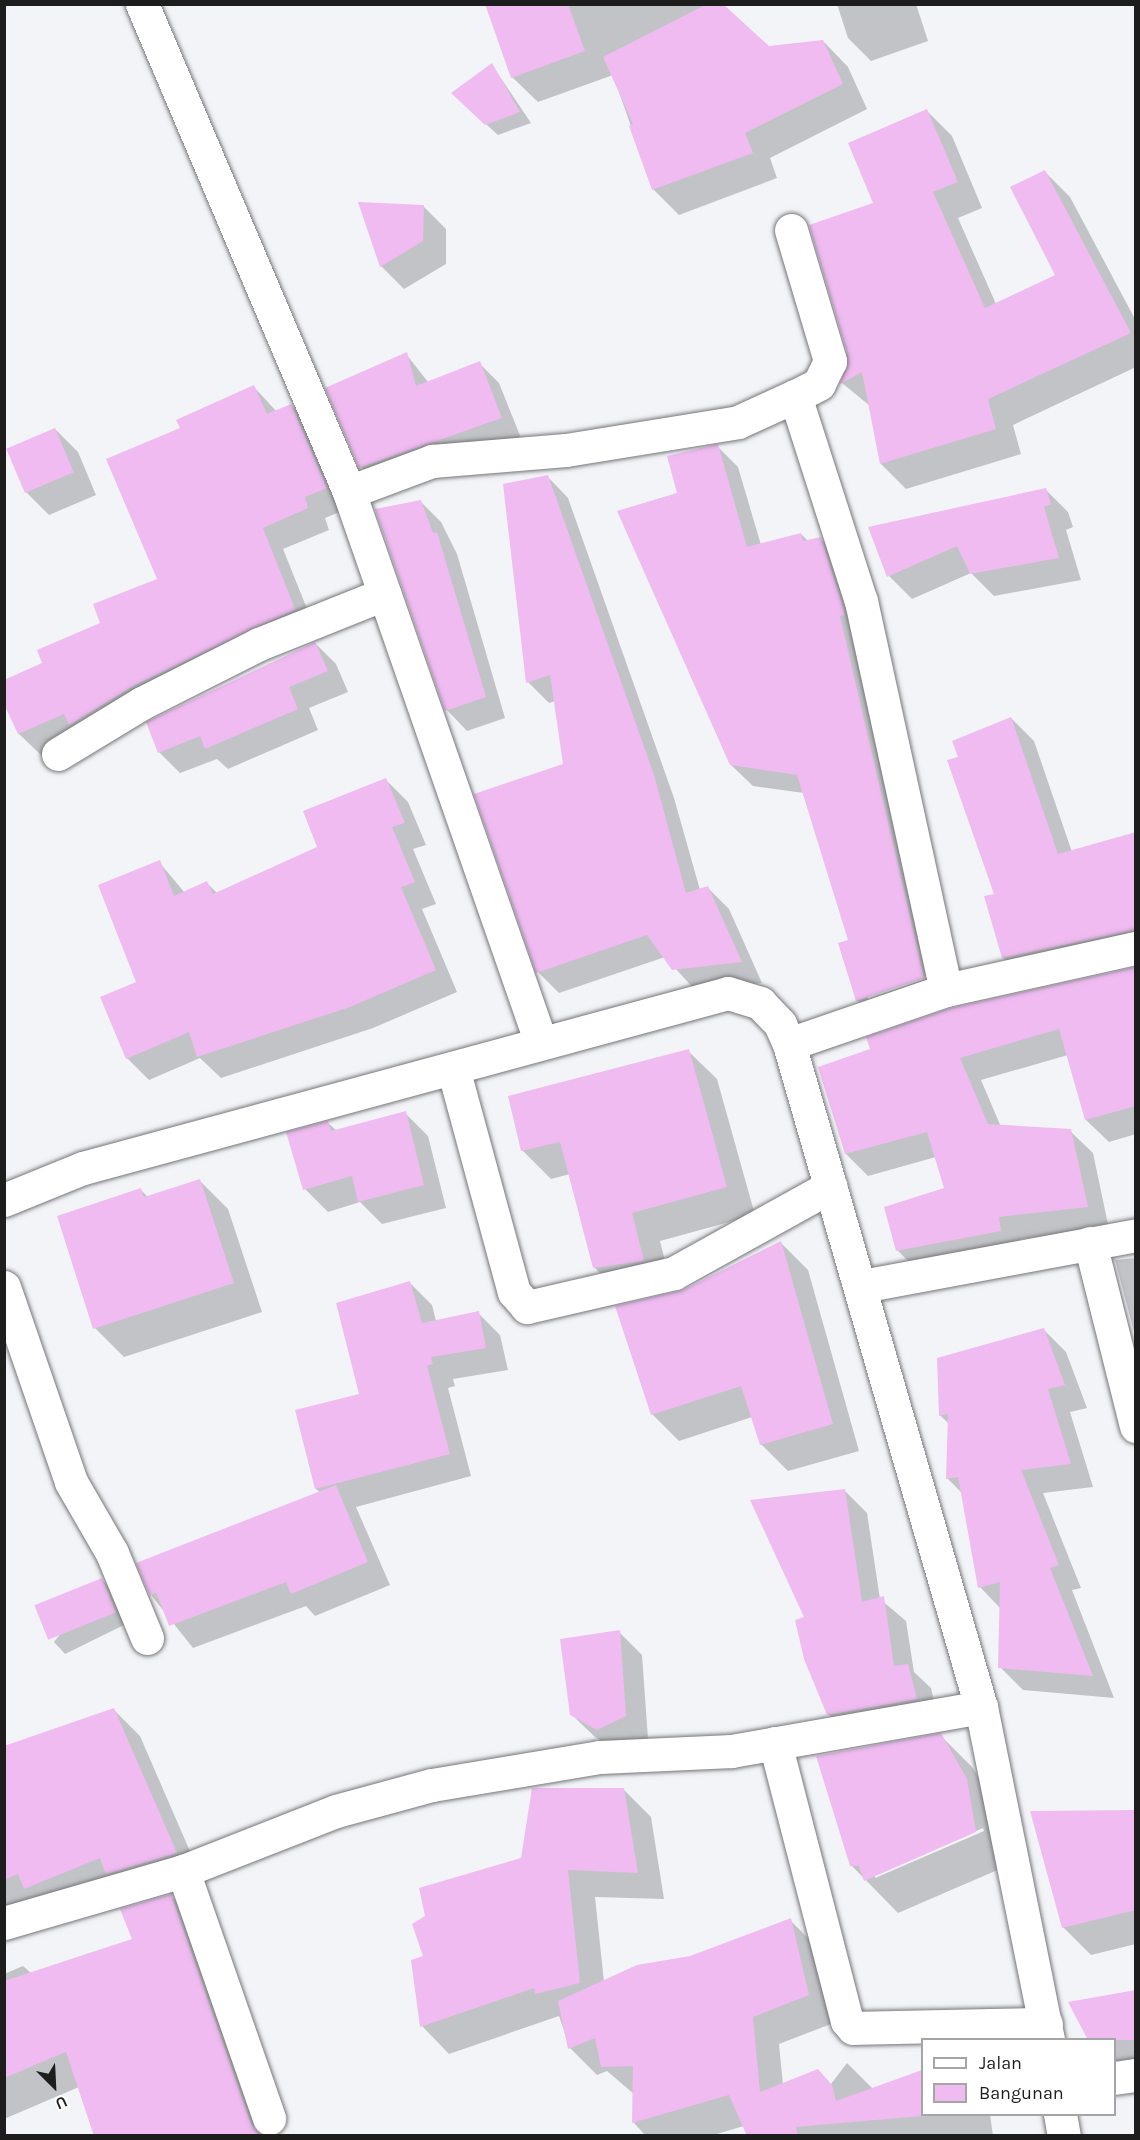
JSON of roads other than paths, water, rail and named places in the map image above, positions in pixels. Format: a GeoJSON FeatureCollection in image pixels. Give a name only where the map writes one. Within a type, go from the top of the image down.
{"type":"FeatureCollection","features":[{"type":"Feature","properties":{"kind":"street"},"geometry":{"type":"LineString","coordinates":[[142,4],[349,492],[541,1043]]}},
{"type":"Feature","properties":{"kind":"street"},"geometry":{"type":"LineString","coordinates":[[349,492],[432,461],[566,450],[738,422],[819,384],[830,361],[791,230]]}},
{"type":"Feature","properties":{"kind":"street"},"geometry":{"type":"LineString","coordinates":[[795,396],[861,601],[945,990]]}},
{"type":"Feature","properties":{"kind":"street"},"geometry":{"type":"LineString","coordinates":[[58,754],[142,703],[259,644],[384,594]]}},
{"type":"Feature","properties":{"kind":"street"},"geometry":{"type":"LineString","coordinates":[[789,1044],[945,990],[1136,948]]}},
{"type":"Feature","properties":{"kind":"street"},"geometry":{"type":"LineString","coordinates":[[4,1200],[83,1168],[728,993],[760,1003],[780,1024],[789,1044],[862,1286],[981,1707],[1047,2032],[853,2028],[847,2021],[775,1743]]}},
{"type":"Feature","properties":{"kind":"street"},"geometry":{"type":"LineString","coordinates":[[453,1068],[514,1292],[527,1308],[674,1273],[831,1186]]}},
{"type":"Feature","properties":{"kind":"street"},"geometry":{"type":"LineString","coordinates":[[862,1286],[1136,1235]]}},
{"type":"Feature","properties":{"kind":"street"},"geometry":{"type":"LineString","coordinates":[[1090,1243],[1136,1426]]}},
{"type":"Feature","properties":{"kind":"street"},"geometry":{"type":"LineString","coordinates":[[4,1287],[71,1482],[112,1553],[147,1638]]}},
{"type":"Feature","properties":{"kind":"street"},"geometry":{"type":"LineString","coordinates":[[4,1923],[183,1871],[336,1811],[432,1785],[600,1757],[775,1743],[981,1707]]}},
{"type":"Feature","properties":{"kind":"street"},"geometry":{"type":"LineString","coordinates":[[183,1871],[269,2118]]}},
{"type":"Feature","properties":{"kind":"street"},"geometry":{"type":"LineString","coordinates":[[1116,2078],[1136,2075]]}},
{"type":"Feature","properties":{"kind":"street"},"geometry":{"type":"LineString","coordinates":[[1060,2116],[1064,2136]]}}]}
